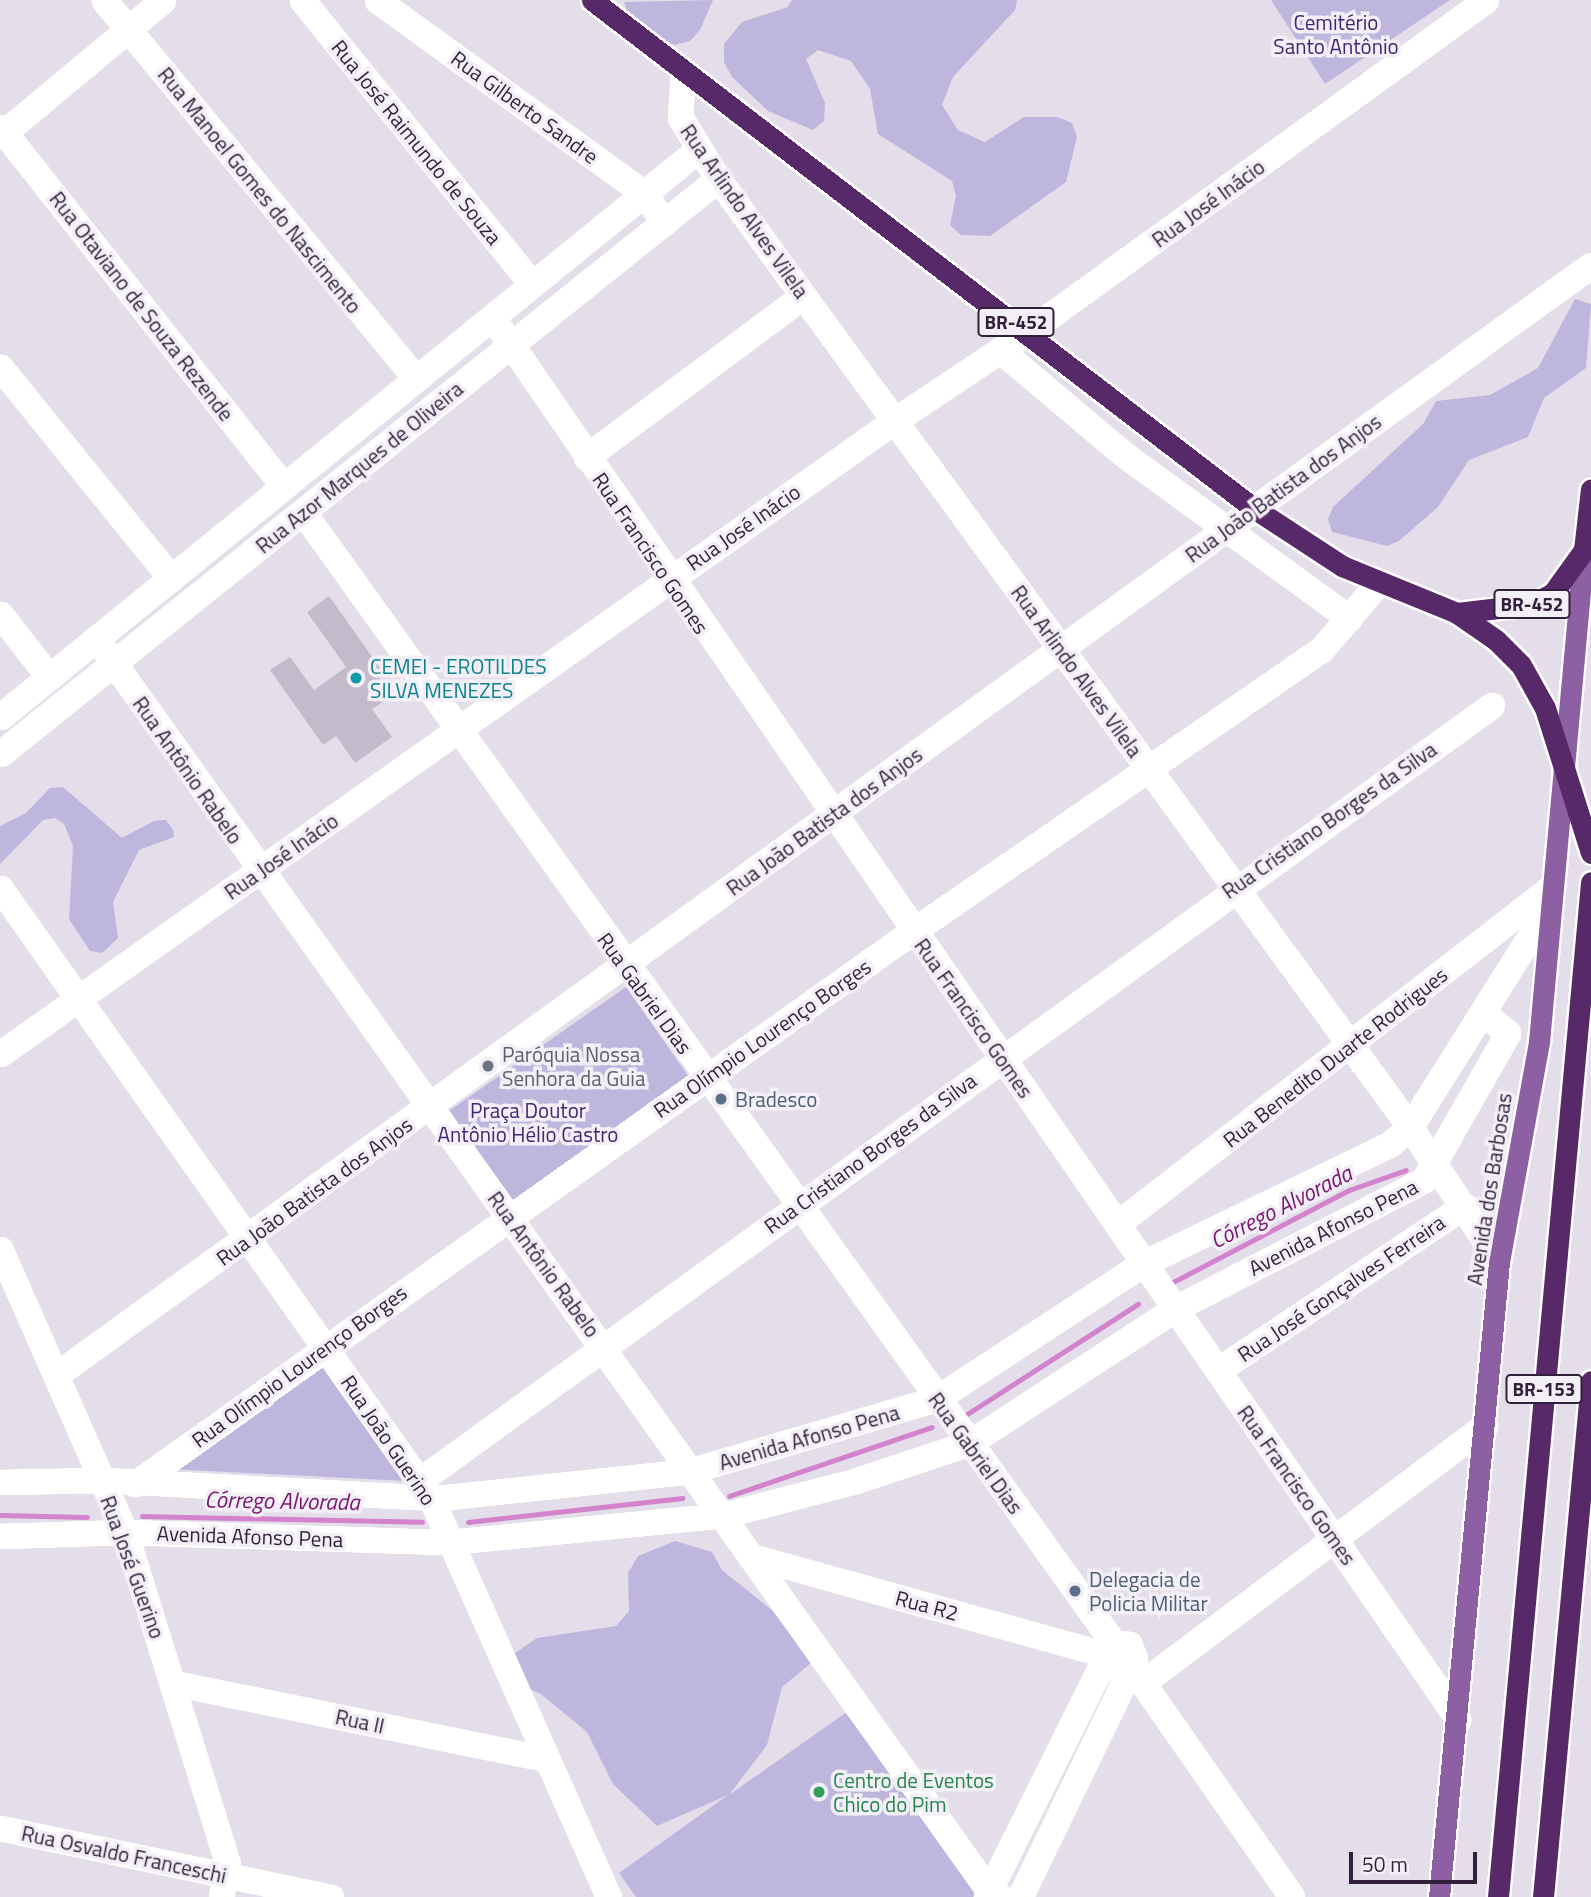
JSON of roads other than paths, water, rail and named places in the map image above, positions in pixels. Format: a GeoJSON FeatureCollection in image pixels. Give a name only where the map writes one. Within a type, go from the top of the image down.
{"type":"FeatureCollection","features":[{"type":"Feature","properties":{"kind":"highway","name":"BR-452"},"geometry":{"type":"LineString","coordinates":[[592,0],[683,72],[1029,331],[1252,507],[1342,566],[1378,583],[1457,613],[1521,665],[1545,708],[1562,772],[1591,853]]}},
{"type":"Feature","properties":{"kind":"highway","name":"Avenida dos Barbosas"},"geometry":{"type":"LineString","coordinates":[[1584,550],[1591,489]]}},
{"type":"Feature","properties":{"kind":"highway","name":"BR-452"},"geometry":{"type":"LineString","coordinates":[[1457,613],[1533,604],[1553,593],[1584,550]]}},
{"type":"Feature","properties":{"kind":"highway","name":"BR-153"},"geometry":{"type":"LineString","coordinates":[[1497,1897],[1591,882]]}},
{"type":"Feature","properties":{"kind":"highway","name":"BR-153"},"geometry":{"type":"LineString","coordinates":[[1543,1897],[1591,1381]]}},
{"type":"Feature","properties":{"kind":"main road","name":"Avenida dos Barbosas"},"geometry":{"type":"LineString","coordinates":[[1439,1897],[1458,1719],[1499,1262],[1539,1042],[1584,550]]}},
{"type":"Feature","properties":{"kind":"street","name":"Rua Manoel Gomes do Nascimento"},"geometry":{"type":"LineString","coordinates":[[104,0],[416,379]]}},
{"type":"Feature","properties":{"kind":"street"},"geometry":{"type":"LineString","coordinates":[[1,131],[163,0]]}},
{"type":"Feature","properties":{"kind":"street","name":"Rua José Raimundo de Souza"},"geometry":{"type":"LineString","coordinates":[[302,0],[533,284]]}},
{"type":"Feature","properties":{"kind":"street","name":"Rua Gilberto Sandre"},"geometry":{"type":"LineString","coordinates":[[377,0],[644,194],[664,223]]}},
{"type":"Feature","properties":{"kind":"street","name":"Rua José Inácio"},"geometry":{"type":"LineString","coordinates":[[0,1054],[894,421],[1029,331],[1486,0]]}},
{"type":"Feature","properties":{"kind":"street","name":"Rua Arlindo Alves Vilela"},"geometry":{"type":"LineString","coordinates":[[683,72],[680,117],[718,179],[1349,1048],[1410,1127],[1499,1262]]}},
{"type":"Feature","properties":{"kind":"street","name":"Rua Otaviano de Souza Rezende"},"geometry":{"type":"LineString","coordinates":[[1,131],[284,486]]}},
{"type":"Feature","properties":{"kind":"street","name":"Rua Azor Marques de Oliveira"},"geometry":{"type":"LineString","coordinates":[[0,717],[699,149]]}},
{"type":"Feature","properties":{"kind":"street","name":"Rua Azor Marques de Oliveira"},"geometry":{"type":"LineString","coordinates":[[0,754],[718,179]]}},
{"type":"Feature","properties":{"kind":"street","name":"Rua João Batista dos Anjos"},"geometry":{"type":"LineString","coordinates":[[56,1375],[251,1238],[832,814],[1228,530],[1252,507],[1591,265]]}},
{"type":"Feature","properties":{"kind":"street"},"geometry":{"type":"LineString","coordinates":[[586,457],[803,296]]}},
{"type":"Feature","properties":{"kind":"street","name":"Rua Francisco Gomes"},"geometry":{"type":"LineString","coordinates":[[492,317],[668,580],[1176,1308],[1458,1719]]}},
{"type":"Feature","properties":{"kind":"street"},"geometry":{"type":"LineString","coordinates":[[1000,350],[1126,456],[1349,618]]}},
{"type":"Feature","properties":{"kind":"street"},"geometry":{"type":"LineString","coordinates":[[0,367],[171,578]]}},
{"type":"Feature","properties":{"kind":"street"},"geometry":{"type":"LineString","coordinates":[[366,419],[387,444]]}},
{"type":"Feature","properties":{"kind":"street","name":"Rua Gabriel Dias"},"geometry":{"type":"LineString","coordinates":[[303,512],[625,966],[969,1443],[1107,1652]]}},
{"type":"Feature","properties":{"kind":"street"},"geometry":{"type":"LineString","coordinates":[[239,522],[257,549]]}},
{"type":"Feature","properties":{"kind":"street","name":"Rua Olímpio Lourenço Borges"},"geometry":{"type":"LineString","coordinates":[[135,1484],[510,1215],[914,931],[1151,772],[1321,650],[1378,583]]}},
{"type":"Feature","properties":{"kind":"street"},"geometry":{"type":"LineString","coordinates":[[0,614],[49,677]]}},
{"type":"Feature","properties":{"kind":"street","name":"Rua Antônio Rabelo"},"geometry":{"type":"LineString","coordinates":[[96,638],[260,872],[724,1515],[750,1556],[992,1895]]}},
{"type":"Feature","properties":{"kind":"street","name":"Rua Cristiano Borges da Silva"},"geometry":{"type":"LineString","coordinates":[[425,1489],[603,1347],[799,1207],[1233,888],[1492,705]]}},
{"type":"Feature","properties":{"kind":"street","name":"Rua João Guerino"},"geometry":{"type":"LineString","coordinates":[[0,888],[251,1238],[425,1489],[609,1897]]}},
{"type":"Feature","properties":{"kind":"street","name":"Avenida Afonso Pena"},"geometry":{"type":"LineString","coordinates":[[0,1482],[102,1480],[135,1484],[425,1489],[690,1471],[936,1399],[1144,1263],[1390,1144],[1410,1127],[1551,895]]}},
{"type":"Feature","properties":{"kind":"street","name":"Rua Benedito Duarte Rodrigues"},"geometry":{"type":"LineString","coordinates":[[1117,1224],[1551,895]]}},
{"type":"Feature","properties":{"kind":"street"},"geometry":{"type":"LineString","coordinates":[[1482,1012],[1508,1033],[1539,1042]]}},
{"type":"Feature","properties":{"kind":"street","name":"Avenida Afonso Pena"},"geometry":{"type":"LineString","coordinates":[[0,1536],[125,1532],[450,1542],[724,1515],[852,1482],[969,1443],[1176,1308],[1424,1180],[1508,1033]]}},
{"type":"Feature","properties":{"kind":"street","name":"Rua José Gonçalves Ferreira"},"geometry":{"type":"LineString","coordinates":[[1218,1370],[1464,1206]]}},
{"type":"Feature","properties":{"kind":"street","name":"Rua José Guerino"},"geometry":{"type":"LineString","coordinates":[[0,1249],[125,1532],[228,1864],[221,1897]]}},
{"type":"Feature","properties":{"kind":"street"},"geometry":{"type":"LineString","coordinates":[[1020,1897],[1134,1673],[1336,1542],[1485,1425]]}},
{"type":"Feature","properties":{"kind":"street","name":"Rua R2"},"geometry":{"type":"LineString","coordinates":[[750,1556],[1107,1652]]}},
{"type":"Feature","properties":{"kind":"street"},"geometry":{"type":"LineString","coordinates":[[1107,1652],[1114,1671],[1134,1673],[1292,1897]]}},
{"type":"Feature","properties":{"kind":"street"},"geometry":{"type":"LineString","coordinates":[[992,1895],[1107,1652]]}},
{"type":"Feature","properties":{"kind":"street","name":"Rua II"},"geometry":{"type":"LineString","coordinates":[[173,1684],[547,1759]]}},
{"type":"Feature","properties":{"kind":"street","name":"Rua Osvaldo Franceschi"},"geometry":{"type":"LineString","coordinates":[[0,1828],[331,1897]]}},
{"type":"Feature","properties":{"kind":"waterway","name":"Córrego Alvorada"},"geometry":{"type":"LineString","coordinates":[[1173,1282],[1349,1190],[1406,1170]]}},
{"type":"Feature","properties":{"kind":"waterway","name":"Córrego Alvorada"},"geometry":{"type":"LineString","coordinates":[[964,1416],[1138,1304]]}},
{"type":"Feature","properties":{"kind":"waterway","name":"Córrego Alvorada"},"geometry":{"type":"LineString","coordinates":[[729,1496],[932,1427]]}},
{"type":"Feature","properties":{"kind":"waterway","name":"Córrego Alvorada"},"geometry":{"type":"LineString","coordinates":[[468,1522],[683,1498]]}},
{"type":"Feature","properties":{"kind":"waterway","name":"Córrego Alvorada"},"geometry":{"type":"LineString","coordinates":[[0,1515],[87,1517]]}},
{"type":"Feature","properties":{"kind":"waterway","name":"Córrego Alvorada"},"geometry":{"type":"LineString","coordinates":[[142,1516],[422,1522]]}},
{"type":"Feature","properties":{"kind":"place","name":"CEMEI - EROTILDES SILVA MENEZES"},"geometry":{"type":"Point","coordinates":[356,678]}},
{"type":"Feature","properties":{"kind":"place","name":"Paróquia Nossa Senhora da Guia"},"geometry":{"type":"Point","coordinates":[488,1066]}},
{"type":"Feature","properties":{"kind":"place","name":"Bradesco"},"geometry":{"type":"Point","coordinates":[721,1099]}},
{"type":"Feature","properties":{"kind":"place","name":"Delegacia de Policia Militar"},"geometry":{"type":"Point","coordinates":[1075,1591]}},
{"type":"Feature","properties":{"kind":"place","name":"Centro de Eventos Chico do Pim"},"geometry":{"type":"Point","coordinates":[819,1792]}},
{"type":"Feature","properties":{"kind":"park label","name":"Cemitério Santo Antônio"},"geometry":{"type":"Point","coordinates":[1336,34]}},
{"type":"Feature","properties":{"kind":"park label","name":"Praça Doutor Antônio Hélio Castro"},"geometry":{"type":"Point","coordinates":[528,1122]}}]}
